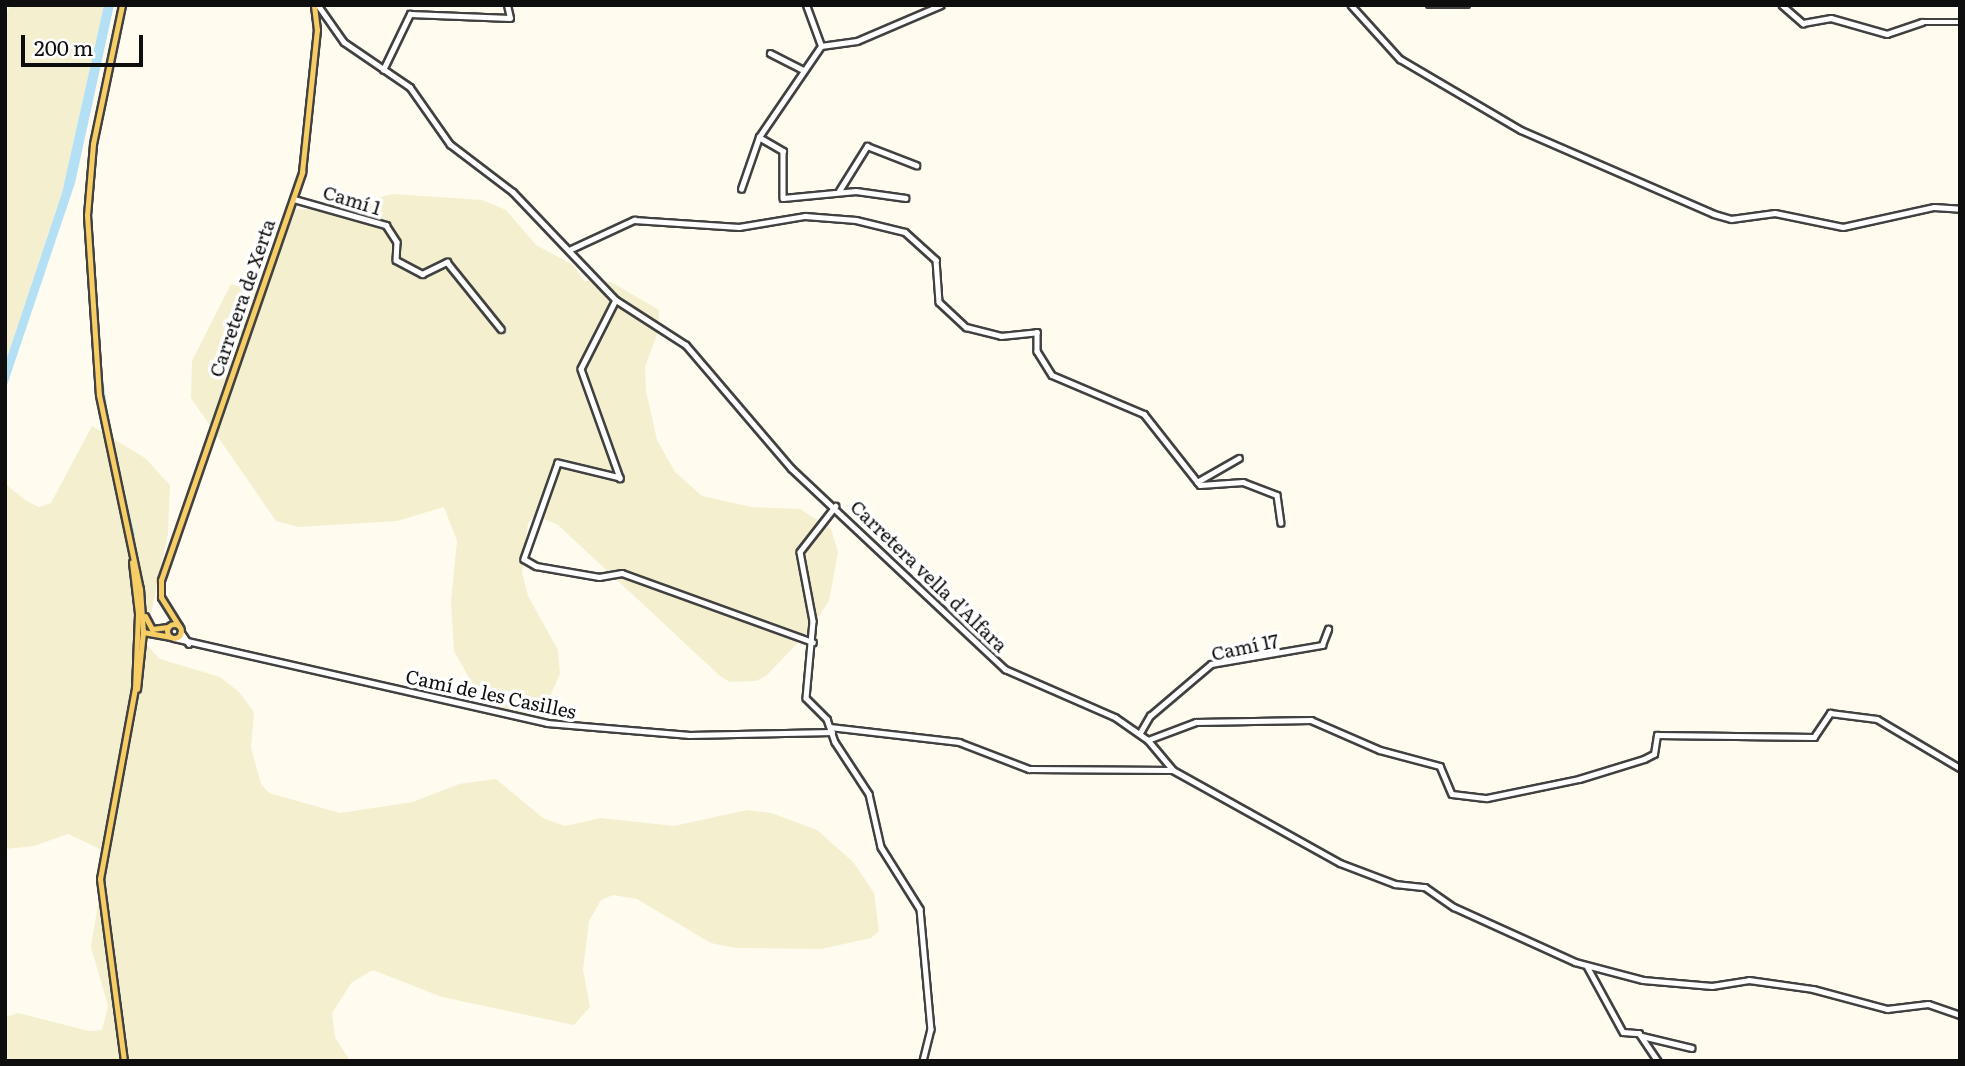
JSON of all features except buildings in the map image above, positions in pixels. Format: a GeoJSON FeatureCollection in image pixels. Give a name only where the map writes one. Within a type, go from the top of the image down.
{"type":"FeatureCollection","features":[{"type":"Feature","properties":{"kind":"main road"},"geometry":{"type":"LineString","coordinates":[[122,5],[93,144],[87,215],[99,395],[148,632],[100,879],[124,1061]]}},
{"type":"Feature","properties":{"kind":"main road","name":"Carretera de Xerta"},"geometry":{"type":"LineString","coordinates":[[169,611],[160,594],[164,566],[294,199],[304,159],[317,30],[316,5]]}},
{"type":"Feature","properties":{"kind":"main road"},"geometry":{"type":"LineString","coordinates":[[127,531],[137,593],[148,632],[136,664]]}},
{"type":"Feature","properties":{"kind":"main road"},"geometry":{"type":"LineString","coordinates":[[133,705],[137,593]]}},
{"type":"Feature","properties":{"kind":"main road"},"geometry":{"type":"LineString","coordinates":[[169,611],[172,637]]}},
{"type":"Feature","properties":{"kind":"main road"},"geometry":{"type":"LineString","coordinates":[[169,611],[180,629]]}},
{"type":"Feature","properties":{"kind":"main road"},"geometry":{"type":"LineString","coordinates":[[148,632],[169,626],[180,629]]}},
{"type":"Feature","properties":{"kind":"main road"},"geometry":{"type":"LineString","coordinates":[[172,637],[180,629]]}},
{"type":"Feature","properties":{"kind":"main road"},"geometry":{"type":"LineString","coordinates":[[148,632],[172,637]]}},
{"type":"Feature","properties":{"kind":"street","name":"Carretera vella d'Alfara"},"geometry":{"type":"LineString","coordinates":[[316,5],[344,42],[410,87],[450,144],[513,192],[616,300],[686,345],[791,468],[835,506],[1005,669],[1115,717],[1148,740],[1173,770],[1340,863],[1395,884],[1425,887],[1454,907],[1587,965],[1643,981],[1712,986],[1749,980],[1813,989],[1886,1009],[1928,1004],[1960,1015]]}},
{"type":"Feature","properties":{"kind":"street"},"geometry":{"type":"LineString","coordinates":[[383,70],[410,14],[510,18],[507,5]]}},
{"type":"Feature","properties":{"kind":"street"},"geometry":{"type":"LineString","coordinates":[[806,5],[821,46]]}},
{"type":"Feature","properties":{"kind":"street"},"geometry":{"type":"LineString","coordinates":[[741,189],[759,137],[821,46],[857,41],[941,5]]}},
{"type":"Feature","properties":{"kind":"street"},"geometry":{"type":"LineString","coordinates":[[1351,5],[1400,60],[1521,130],[1714,214],[1731,219],[1775,213],[1843,227],[1934,207],[1960,209]]}},
{"type":"Feature","properties":{"kind":"street"},"geometry":{"type":"LineString","coordinates":[[1429,5],[1466,5]]}},
{"type":"Feature","properties":{"kind":"street"},"geometry":{"type":"LineString","coordinates":[[1783,5],[1803,23],[1831,18],[1887,34],[1922,22],[1960,22]]}},
{"type":"Feature","properties":{"kind":"street"},"geometry":{"type":"LineString","coordinates":[[770,53],[803,70]]}},
{"type":"Feature","properties":{"kind":"street"},"geometry":{"type":"LineString","coordinates":[[759,137],[783,151],[781,197],[839,191],[906,198]]}},
{"type":"Feature","properties":{"kind":"street"},"geometry":{"type":"LineString","coordinates":[[839,191],[867,146],[916,166]]}},
{"type":"Feature","properties":{"kind":"street","name":"Camí 1"},"geometry":{"type":"LineString","coordinates":[[294,199],[386,225],[397,242],[396,260],[422,274],[447,262],[501,329]]}},
{"type":"Feature","properties":{"kind":"street"},"geometry":{"type":"LineString","coordinates":[[569,250],[634,220],[739,227],[805,216],[852,219],[905,232],[936,260],[939,302],[960,323],[971,330],[1001,336],[1038,332],[1037,351],[1050,373],[1144,414],[1198,482]]}},
{"type":"Feature","properties":{"kind":"street"},"geometry":{"type":"LineString","coordinates":[[616,300],[581,369],[620,478],[558,463],[524,559],[536,566],[599,577],[622,573],[813,642]]}},
{"type":"Feature","properties":{"kind":"street"},"geometry":{"type":"LineString","coordinates":[[1198,482],[1239,458]]}},
{"type":"Feature","properties":{"kind":"street"},"geometry":{"type":"LineString","coordinates":[[1198,482],[1243,482],[1276,494],[1281,500],[1281,523]]}},
{"type":"Feature","properties":{"kind":"street"},"geometry":{"type":"LineString","coordinates":[[835,506],[800,552],[811,594],[813,642],[806,698],[831,729],[872,798],[881,847],[920,909],[931,1029],[923,1061]]}},
{"type":"Feature","properties":{"kind":"street"},"geometry":{"type":"LineString","coordinates":[[180,629],[190,644]]}},
{"type":"Feature","properties":{"kind":"street","name":"Camí 17"},"geometry":{"type":"LineString","coordinates":[[1140,733],[1150,716],[1211,664],[1322,645],[1328,629]]}},
{"type":"Feature","properties":{"kind":"street","name":"Camí de les Casilles"},"geometry":{"type":"LineString","coordinates":[[172,637],[190,644],[584,728],[698,735],[831,729],[959,741],[1029,769],[1173,770]]}},
{"type":"Feature","properties":{"kind":"street"},"geometry":{"type":"LineString","coordinates":[[1148,740],[1196,722],[1311,720],[1380,750],[1440,766],[1452,794],[1486,798],[1579,779],[1644,759],[1654,754],[1657,735],[1814,737],[1830,713],[1877,719],[1960,768]]}},
{"type":"Feature","properties":{"kind":"street"},"geometry":{"type":"LineString","coordinates":[[1587,965],[1623,1031],[1692,1048]]}},
{"type":"Feature","properties":{"kind":"street"},"geometry":{"type":"LineString","coordinates":[[1641,1036],[1658,1061]]}},
{"type":"Feature","properties":{"kind":"shaded area"},"geometry":{"type":"Polygon","coordinates":[[[10,5],[104,5],[62,193],[5,364],[5,19],[10,5]]]}},
{"type":"Feature","properties":{"kind":"shaded area"},"geometry":{"type":"Polygon","coordinates":[[[393,194],[482,200],[506,210],[536,245],[573,265],[584,281],[611,282],[659,310],[658,332],[645,367],[646,391],[657,440],[675,472],[702,496],[751,507],[800,509],[831,529],[838,552],[829,601],[809,631],[766,676],[756,681],[730,682],[720,676],[558,525],[535,515],[528,523],[522,572],[528,596],[558,650],[560,674],[545,707],[521,714],[497,711],[472,683],[454,651],[451,602],[457,541],[444,507],[397,521],[298,527],[276,521],[191,398],[192,361],[231,284],[255,292],[286,210],[339,208],[393,194]]]}},
{"type":"Feature","properties":{"kind":"shaded area"},"geometry":{"type":"Polygon","coordinates":[[[92,426],[145,458],[170,485],[168,533],[145,643],[160,659],[220,677],[239,692],[254,712],[251,748],[261,784],[269,793],[340,813],[413,802],[459,784],[496,779],[543,818],[565,826],[601,818],[674,826],[747,810],[771,813],[817,830],[854,863],[874,893],[879,931],[871,938],[821,949],[735,948],[711,943],[637,899],[613,895],[601,900],[589,921],[583,970],[590,1007],[574,1025],[442,997],[373,970],[352,982],[332,1013],[335,1037],[350,1061],[5,1061],[6,1017],[18,1013],[89,1031],[102,1030],[108,1006],[91,947],[105,861],[102,850],[68,834],[34,846],[5,849],[5,484],[39,507],[51,503],[92,426]]]}},
{"type":"Feature","properties":{"kind":"water"},"geometry":{"type":"Polygon","coordinates":[[[104,5],[114,5],[75,183],[5,391],[5,364],[62,193],[104,5]]]}},
{"type":"Feature","properties":{"kind":"waterway"},"geometry":{"type":"LineString","coordinates":[[100,364],[109,428]]}},
{"type":"Feature","properties":{"kind":"waterway"},"geometry":{"type":"LineString","coordinates":[[119,475],[134,535]]}}]}
